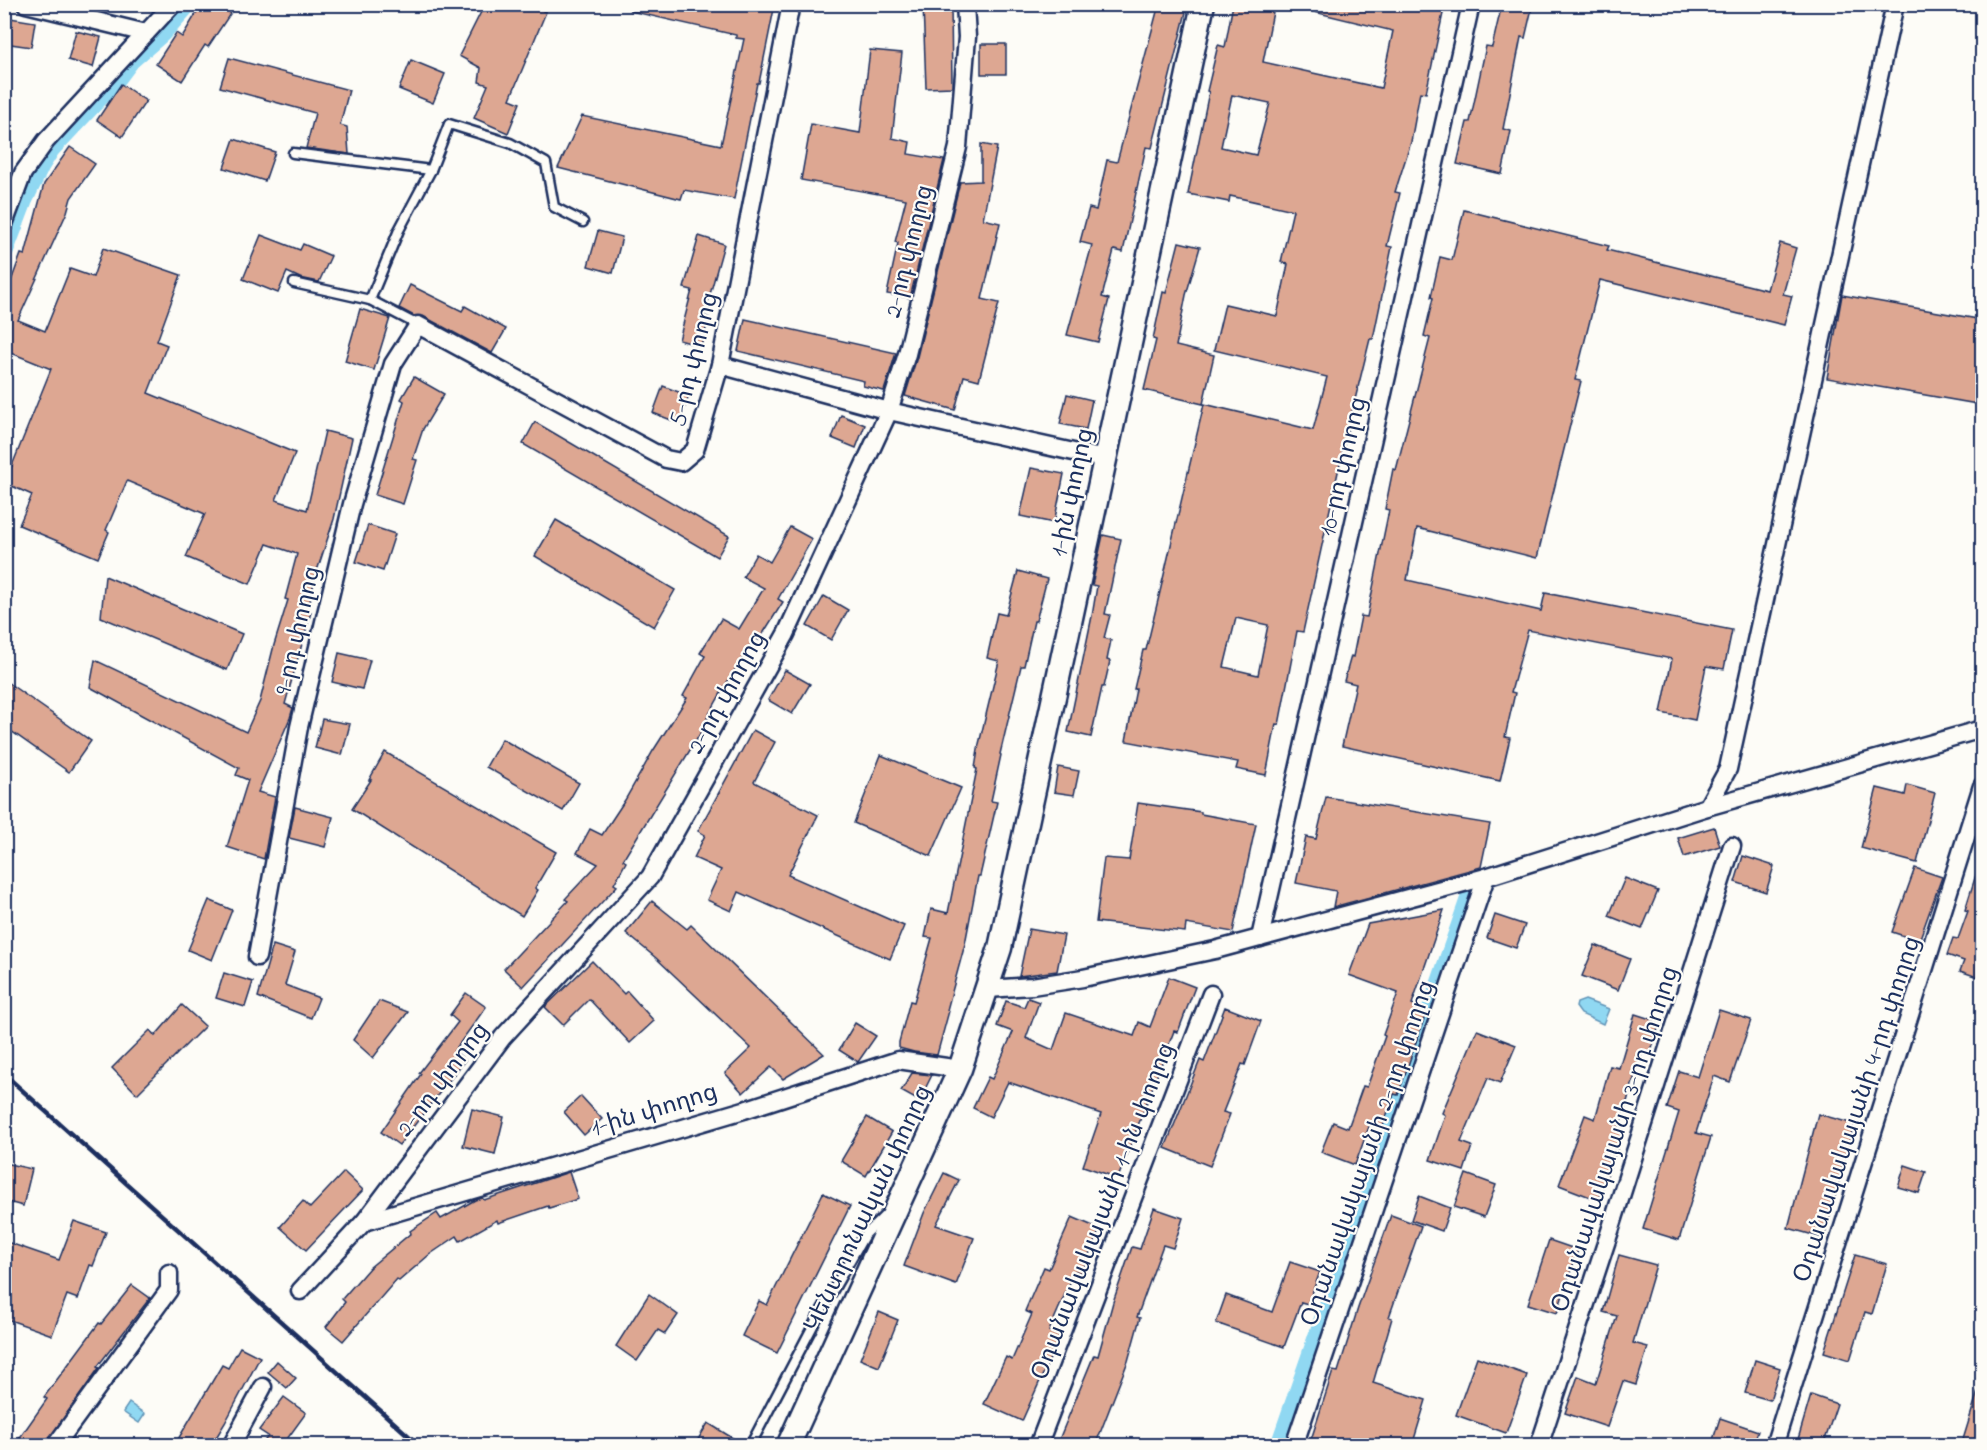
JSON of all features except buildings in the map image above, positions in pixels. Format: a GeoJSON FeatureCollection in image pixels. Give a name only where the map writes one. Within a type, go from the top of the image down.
{"type":"FeatureCollection","features":[{"type":"Feature","properties":{"kind":"main road","name":"1-ին փողոց"},"geometry":{"type":"LineString","coordinates":[[988,989],[1000,948],[1203,4]]}},
{"type":"Feature","properties":{"kind":"main road","name":"Կենտրոնական փողոց"},"geometry":{"type":"LineString","coordinates":[[788,1446],[960,1069],[988,989]]}},
{"type":"Feature","properties":{"kind":"street"},"geometry":{"type":"LineString","coordinates":[[26,4],[146,33]]}},
{"type":"Feature","properties":{"kind":"street"},"geometry":{"type":"LineString","coordinates":[[4,224],[23,173],[46,141],[173,4]]}},
{"type":"Feature","properties":{"kind":"street","name":"5-րդ փողոց"},"geometry":{"type":"LineString","coordinates":[[418,325],[666,459],[681,462],[695,450],[720,365],[791,4]]}},
{"type":"Feature","properties":{"kind":"street","name":"2-րդ փողոց"},"geometry":{"type":"LineString","coordinates":[[300,1291],[364,1222],[503,1037],[650,877],[786,634],[889,411],[907,354],[958,147],[967,37],[965,4]]}},
{"type":"Feature","properties":{"kind":"street","name":"10-րդ փողոց"},"geometry":{"type":"LineString","coordinates":[[1260,938],[1471,4]]}},
{"type":"Feature","properties":{"kind":"street"},"geometry":{"type":"LineString","coordinates":[[1707,807],[1728,769],[1895,4]]}},
{"type":"Feature","properties":{"kind":"street","name":"9-րդ փողոց"},"geometry":{"type":"LineString","coordinates":[[257,957],[299,728],[352,504],[393,364],[418,325]]}},
{"type":"Feature","properties":{"kind":"street"},"geometry":{"type":"LineString","coordinates":[[720,365],[889,411],[1106,459]]}},
{"type":"Feature","properties":{"kind":"street"},"geometry":{"type":"LineString","coordinates":[[988,989],[1032,986],[1083,978],[1215,950],[1486,877],[1707,807],[1983,729]]}},
{"type":"Feature","properties":{"kind":"street","name":"Օդանավակայանի 4-րդ փողոց"},"geometry":{"type":"LineString","coordinates":[[1774,1446],[1983,786]]}},
{"type":"Feature","properties":{"kind":"street","name":"Օդանավակայանի 3-րդ փողոց"},"geometry":{"type":"LineString","coordinates":[[1539,1446],[1732,846]]}},
{"type":"Feature","properties":{"kind":"street","name":"Օդանավակայանի 2-րդ փողոց"},"geometry":{"type":"LineString","coordinates":[[1294,1446],[1486,877]]}},
{"type":"Feature","properties":{"kind":"street","name":"Օդանավակայանի 1-ին փողոց"},"geometry":{"type":"LineString","coordinates":[[1038,1446],[1211,994]]}},
{"type":"Feature","properties":{"kind":"street","name":"1-ին փողոց"},"geometry":{"type":"LineString","coordinates":[[364,1222],[744,1110],[898,1060],[960,1069]]}},
{"type":"Feature","properties":{"kind":"street"},"geometry":{"type":"LineString","coordinates":[[55,1446],[169,1290],[169,1273]]}},
{"type":"Feature","properties":{"kind":"street"},"geometry":{"type":"LineString","coordinates":[[231,1446],[263,1388]]}},
{"type":"Feature","properties":{"kind":"lane"},"geometry":{"type":"LineString","coordinates":[[370,300],[399,230],[431,170],[449,124],[510,143],[546,163],[554,207],[583,222]]}},
{"type":"Feature","properties":{"kind":"lane"},"geometry":{"type":"LineString","coordinates":[[294,153],[431,170]]}},
{"type":"Feature","properties":{"kind":"lane"},"geometry":{"type":"LineString","coordinates":[[294,283],[370,300],[418,325]]}},
{"type":"Feature","properties":{"kind":"lane"},"geometry":{"type":"LineString","coordinates":[[750,1446],[816,1320],[864,1236],[900,1200]]}},
{"type":"Feature","properties":{"kind":"water"},"geometry":{"type":"Polygon","coordinates":[[[1585,1000],[1609,1009],[1603,1024],[1581,1014],[1576,1007],[1577,1003],[1585,1000]]]}},
{"type":"Feature","properties":{"kind":"water"},"geometry":{"type":"Polygon","coordinates":[[[129,1403],[145,1414],[139,1423],[123,1412],[129,1403]]]}},
{"type":"Feature","properties":{"kind":"waterway"},"geometry":{"type":"LineString","coordinates":[[4,250],[23,200],[50,149],[115,80],[130,60],[161,33],[187,4]]}},
{"type":"Feature","properties":{"kind":"waterway"},"geometry":{"type":"LineString","coordinates":[[1280,1446],[1472,893]]}},
{"type":"Feature","properties":{"kind":"railway"},"geometry":{"type":"LineString","coordinates":[[4,1074],[420,1446]]}}]}
